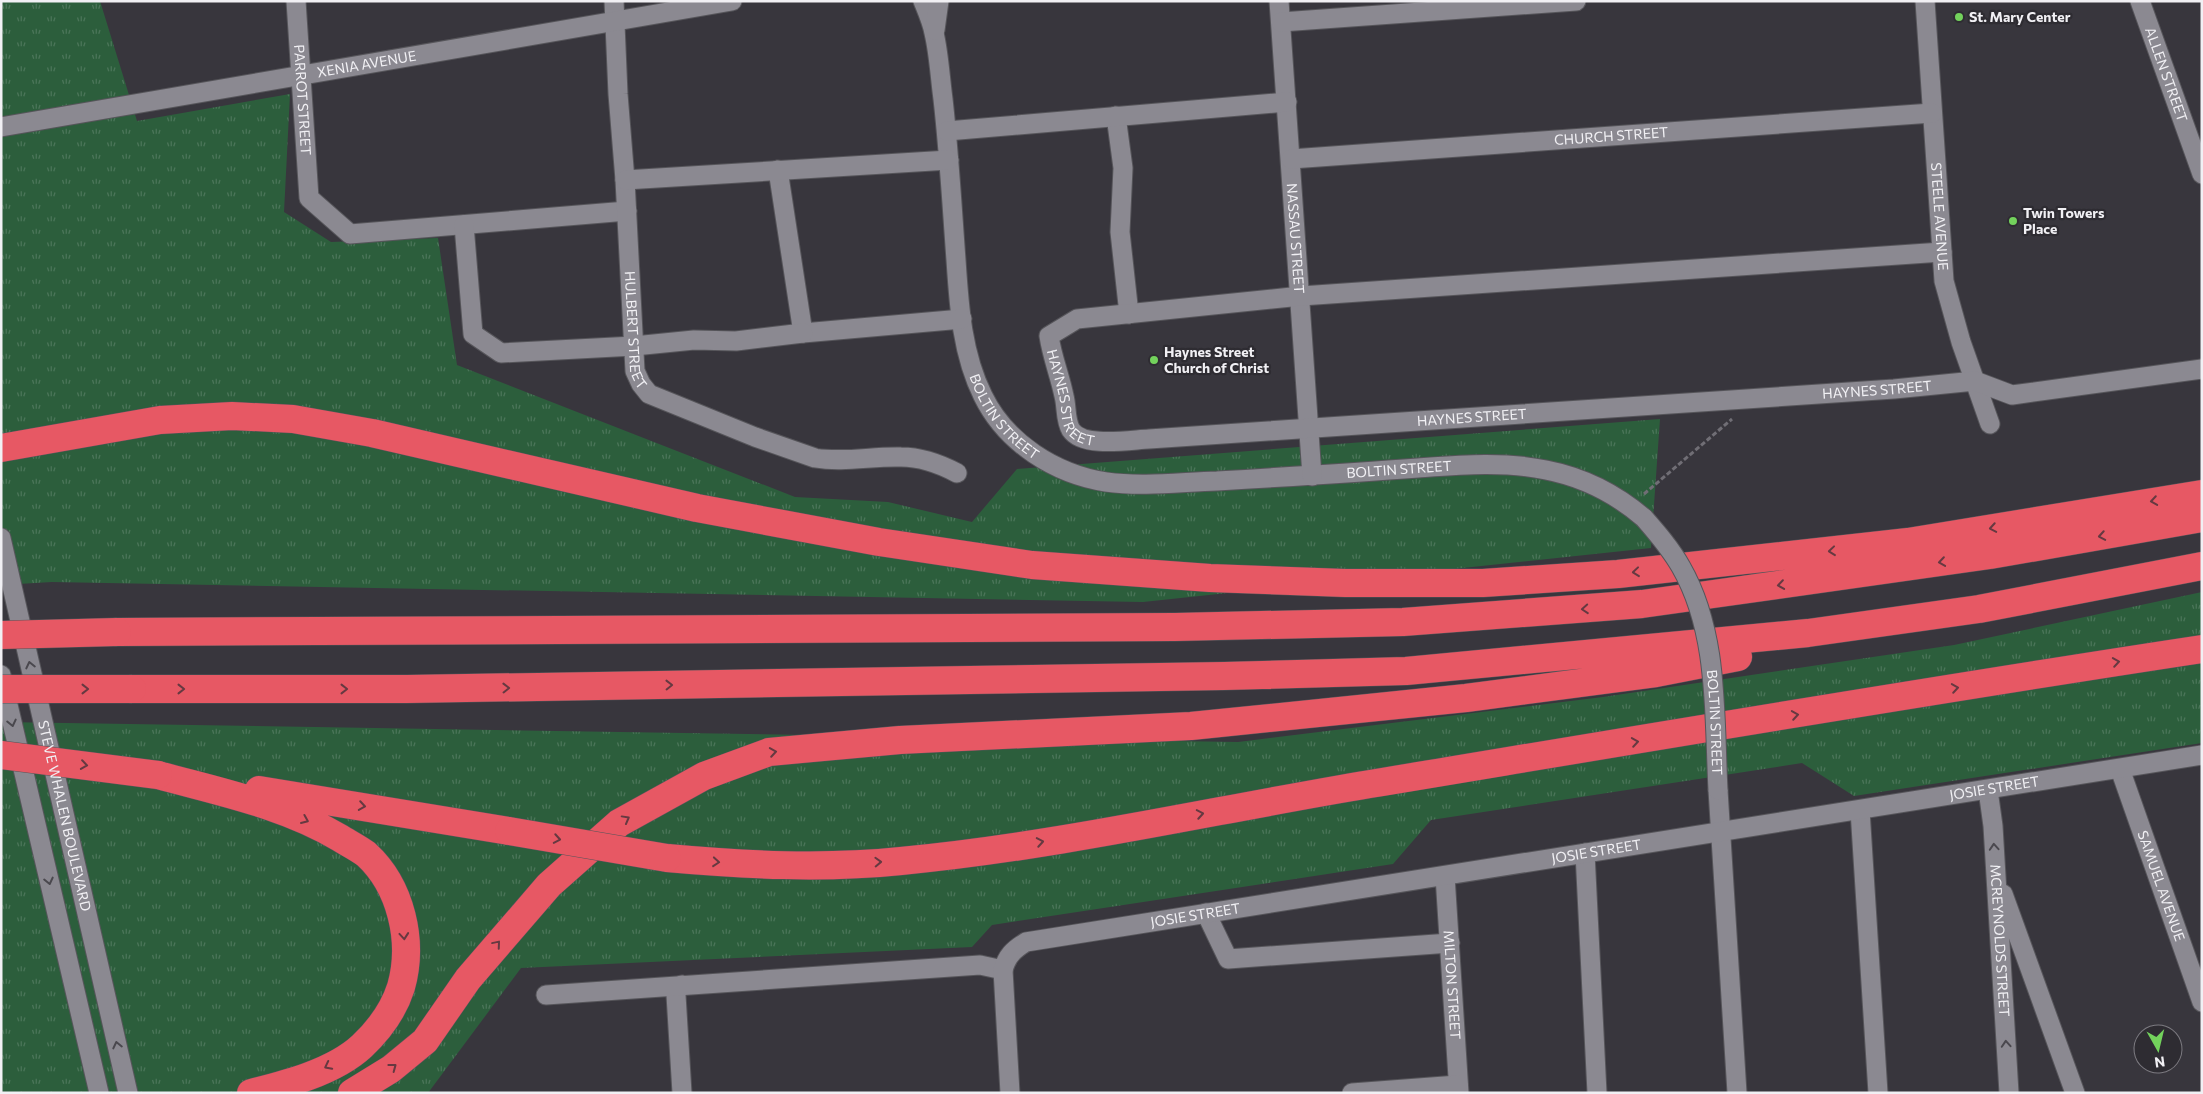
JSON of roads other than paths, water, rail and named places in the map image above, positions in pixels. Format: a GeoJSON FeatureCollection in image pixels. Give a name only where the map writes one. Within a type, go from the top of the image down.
{"type":"FeatureCollection","features":[{"type":"Feature","properties":{"kind":"highway"},"geometry":{"type":"LineString","coordinates":[[1,448],[160,420],[232,416],[293,420],[372,433],[697,508],[878,542],[1032,565],[1210,578],[1345,583],[1483,583],[1618,574],[1908,542],[2202,494]]}},
{"type":"Feature","properties":{"kind":"highway"},"geometry":{"type":"LineString","coordinates":[[1,635],[117,632],[1175,627],[1403,622],[1642,604],[1990,556],[2202,518]]}},
{"type":"Feature","properties":{"kind":"highway"},"geometry":{"type":"LineString","coordinates":[[352,1093],[391,1070],[425,1042],[468,979],[549,884],[619,823],[704,776],[769,752],[900,740],[1191,726],[1476,696],[1656,673],[2202,566]]}},
{"type":"Feature","properties":{"kind":"highway"},"geometry":{"type":"LineString","coordinates":[[1,690],[417,689],[1214,676],[1406,671],[1808,633],[1979,609]]}},
{"type":"Feature","properties":{"kind":"highway"},"geometry":{"type":"LineString","coordinates":[[1,755],[158,775],[306,797],[668,858],[749,865],[898,862],[1008,848],[1370,784],[2202,649]]}},
{"type":"Feature","properties":{"kind":"highway"},"geometry":{"type":"LineString","coordinates":[[158,775],[273,806],[321,826],[365,854],[388,880],[402,914],[406,954],[401,987],[383,1022],[361,1047],[329,1067],[288,1083],[251,1093]]}},
{"type":"Feature","properties":{"kind":"street","name":"PARROT STREET"},"geometry":{"type":"LineString","coordinates":[[296,1],[309,198],[350,234],[464,225]]}},
{"type":"Feature","properties":{"kind":"street","name":"HULBERT STREET"},"geometry":{"type":"LineString","coordinates":[[614,1],[635,371],[641,384],[649,394],[747,434],[815,458],[833,461],[902,457],[923,460],[957,473]]}},
{"type":"Feature","properties":{"kind":"street","name":"XENIA AVENUE"},"geometry":{"type":"LineString","coordinates":[[1,127],[732,1]]}},
{"type":"Feature","properties":{"kind":"street","name":"BOLTIN STREET"},"geometry":{"type":"LineString","coordinates":[[923,1],[934,31],[947,131],[958,295],[973,374],[984,399],[1001,424],[1022,445],[1045,461],[1072,473],[1105,481],[1138,485],[1312,476],[1460,465],[1535,468],[1573,477],[1604,490],[1630,506],[1665,541],[1682,567],[1695,594],[1703,619],[1712,679],[1737,1093]]}},
{"type":"Feature","properties":{"kind":"street"},"geometry":{"type":"LineString","coordinates":[[934,31],[939,1]]}},
{"type":"Feature","properties":{"kind":"street","name":"NASSAU STREET"},"geometry":{"type":"LineString","coordinates":[[1279,1],[1301,296],[1312,476]]}},
{"type":"Feature","properties":{"kind":"street"},"geometry":{"type":"LineString","coordinates":[[1281,22],[1576,1]]}},
{"type":"Feature","properties":{"kind":"street","name":"STEELE AVENUE"},"geometry":{"type":"LineString","coordinates":[[1925,1],[1944,281],[1990,424]]}},
{"type":"Feature","properties":{"kind":"street","name":"ALLEN STREET"},"geometry":{"type":"LineString","coordinates":[[2140,1],[2202,174]]}},
{"type":"Feature","properties":{"kind":"street"},"geometry":{"type":"LineString","coordinates":[[947,131],[1287,102]]}},
{"type":"Feature","properties":{"kind":"street","name":"CHURCH STREET"},"geometry":{"type":"LineString","coordinates":[[1291,159],[1932,113]]}},
{"type":"Feature","properties":{"kind":"street"},"geometry":{"type":"LineString","coordinates":[[1116,116],[1123,168],[1120,232],[1129,314],[1301,296],[1942,252]]}},
{"type":"Feature","properties":{"kind":"street"},"geometry":{"type":"LineString","coordinates":[[625,180],[949,160]]}},
{"type":"Feature","properties":{"kind":"street"},"geometry":{"type":"LineString","coordinates":[[778,170],[803,333]]}},
{"type":"Feature","properties":{"kind":"street"},"geometry":{"type":"LineString","coordinates":[[627,211],[464,225],[473,334],[501,353],[634,346],[694,340],[736,340],[962,319]]}},
{"type":"Feature","properties":{"kind":"street","name":"HAYNES STREET"},"geometry":{"type":"LineString","coordinates":[[1129,314],[1076,319],[1049,336],[1052,358],[1064,396],[1070,429],[1076,436],[1088,441],[1894,389],[1975,381]]}},
{"type":"Feature","properties":{"kind":"street"},"geometry":{"type":"LineString","coordinates":[[1975,381],[2012,395],[2202,368]]}},
{"type":"Feature","properties":{"kind":"street","name":"STEVE WHALEN BOULEVARD"},"geometry":{"type":"LineString","coordinates":[[1,538],[128,1093]]}},
{"type":"Feature","properties":{"kind":"street"},"geometry":{"type":"LineString","coordinates":[[1,675],[98,1093]]}},
{"type":"Feature","properties":{"kind":"street","name":"JOSIE STREET"},"geometry":{"type":"LineString","coordinates":[[1002,970],[1005,960],[1014,949],[1026,942],[2202,755]]}},
{"type":"Feature","properties":{"kind":"street","name":"SAMUEL AVENUE"},"geometry":{"type":"LineString","coordinates":[[2120,769],[2202,1002]]}},
{"type":"Feature","properties":{"kind":"street","name":"MCREYNOLDS STREET"},"geometry":{"type":"LineString","coordinates":[[1988,790],[1996,874],[2010,1093]]}},
{"type":"Feature","properties":{"kind":"street"},"geometry":{"type":"LineString","coordinates":[[1860,810],[1878,1093]]}},
{"type":"Feature","properties":{"kind":"street"},"geometry":{"type":"LineString","coordinates":[[1585,853],[1597,1093]]}},
{"type":"Feature","properties":{"kind":"street"},"geometry":{"type":"LineString","coordinates":[[1996,874],[2075,1093]]}},
{"type":"Feature","properties":{"kind":"street","name":"MILTON STREET"},"geometry":{"type":"LineString","coordinates":[[1444,876],[1459,1089]]}},
{"type":"Feature","properties":{"kind":"street"},"geometry":{"type":"LineString","coordinates":[[1206,914],[1228,959],[1450,943]]}},
{"type":"Feature","properties":{"kind":"street"},"geometry":{"type":"LineString","coordinates":[[546,995],[990,965],[1002,970],[1010,1093]]}},
{"type":"Feature","properties":{"kind":"street"},"geometry":{"type":"LineString","coordinates":[[682,985],[677,989],[676,995],[682,1093]]}},
{"type":"Feature","properties":{"kind":"street"},"geometry":{"type":"LineString","coordinates":[[1352,1093],[1459,1089]]}},
{"type":"Feature","properties":{"kind":"place","name":"St. Mary Center"},"geometry":{"type":"Point","coordinates":[1959,17]}},
{"type":"Feature","properties":{"kind":"place","name":"Twin Towers Place"},"geometry":{"type":"Point","coordinates":[2013,221]}},
{"type":"Feature","properties":{"kind":"place","name":"Haynes Street Church of Christ"},"geometry":{"type":"Point","coordinates":[1154,360]}}]}
